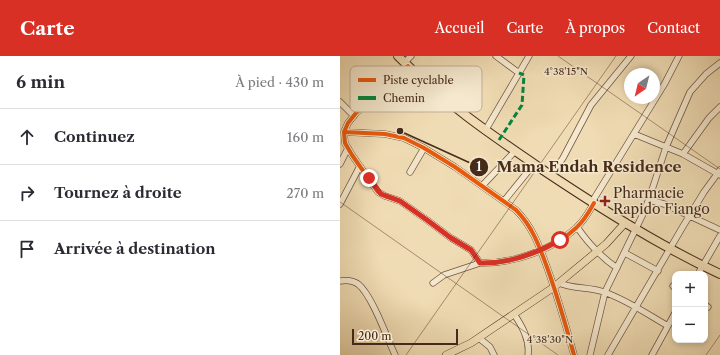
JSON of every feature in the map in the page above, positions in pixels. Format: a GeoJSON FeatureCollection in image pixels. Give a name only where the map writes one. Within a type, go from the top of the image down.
{"type":"FeatureCollection","features":[{"type":"Feature","properties":{"kind":"highway"},"geometry":{"type":"LineString","coordinates":[[398,56],[406,64]]}},
{"type":"Feature","properties":{"kind":"highway"},"geometry":{"type":"LineString","coordinates":[[461,112],[485,131],[636,230],[702,266],[720,274]]}},
{"type":"Feature","properties":{"kind":"main road"},"geometry":{"type":"LineString","coordinates":[[446,355],[479,338],[556,285],[597,252],[625,223]]}},
{"type":"Feature","properties":{"kind":"street"},"geometry":{"type":"LineString","coordinates":[[406,64],[411,56]]}},
{"type":"Feature","properties":{"kind":"street"},"geometry":{"type":"LineString","coordinates":[[496,56],[519,73]]}},
{"type":"Feature","properties":{"kind":"street"},"geometry":{"type":"LineString","coordinates":[[485,131],[497,113],[529,56]]}},
{"type":"Feature","properties":{"kind":"street"},"geometry":{"type":"LineString","coordinates":[[551,175],[563,158],[591,104],[631,56]]}},
{"type":"Feature","properties":{"kind":"street"},"geometry":{"type":"LineString","coordinates":[[433,283],[444,275],[480,263],[495,263],[517,259],[560,240],[577,227],[593,203],[679,56]]}},
{"type":"Feature","properties":{"kind":"street"},"geometry":{"type":"LineString","coordinates":[[590,355],[605,292],[636,230],[649,200],[666,147],[690,92],[706,74],[720,63]]}},
{"type":"Feature","properties":{"kind":"street"},"geometry":{"type":"LineString","coordinates":[[340,102],[354,116]]}},
{"type":"Feature","properties":{"kind":"street"},"geometry":{"type":"LineString","coordinates":[[683,154],[709,118],[720,107]]}},
{"type":"Feature","properties":{"kind":"street"},"geometry":{"type":"LineString","coordinates":[[358,112],[348,123],[344,132],[345,143],[378,192],[400,201],[451,238],[471,250],[480,263]]}},
{"type":"Feature","properties":{"kind":"street"},"geometry":{"type":"LineString","coordinates":[[344,132],[390,135],[404,138],[455,167],[504,201],[525,219],[531,228],[556,285],[574,355]]}},
{"type":"Feature","properties":{"kind":"street"},"geometry":{"type":"LineString","coordinates":[[608,355],[689,216],[719,173],[683,154],[634,134]]}},
{"type":"Feature","properties":{"kind":"street"},"geometry":{"type":"LineString","coordinates":[[340,164],[348,148]]}},
{"type":"Feature","properties":{"kind":"street"},"geometry":{"type":"LineString","coordinates":[[410,172],[424,148]]}},
{"type":"Feature","properties":{"kind":"street"},"geometry":{"type":"LineString","coordinates":[[482,186],[515,151]]}},
{"type":"Feature","properties":{"kind":"street"},"geometry":{"type":"LineString","coordinates":[[504,201],[534,164]]}},
{"type":"Feature","properties":{"kind":"street"},"geometry":{"type":"LineString","coordinates":[[340,204],[360,166]]}},
{"type":"Feature","properties":{"kind":"street"},"geometry":{"type":"LineString","coordinates":[[649,200],[664,204],[720,230]]}},
{"type":"Feature","properties":{"kind":"street"},"geometry":{"type":"LineString","coordinates":[[577,227],[597,252],[617,268]]}},
{"type":"Feature","properties":{"kind":"street"},"geometry":{"type":"LineString","coordinates":[[700,271],[720,236]]}},
{"type":"Feature","properties":{"kind":"street"},"geometry":{"type":"LineString","coordinates":[[625,253],[658,271]]}},
{"type":"Feature","properties":{"kind":"street"},"geometry":{"type":"LineString","coordinates":[[340,281],[351,281],[362,288],[376,312],[395,355]]}},
{"type":"Feature","properties":{"kind":"street"},"geometry":{"type":"LineString","coordinates":[[556,285],[593,289],[605,292],[636,307],[668,326]]}},
{"type":"Feature","properties":{"kind":"street"},"geometry":{"type":"LineString","coordinates":[[514,314],[524,330],[528,345],[528,355]]}},
{"type":"Feature","properties":{"kind":"street"},"geometry":{"type":"LineString","coordinates":[[652,355],[672,319]]}},
{"type":"Feature","properties":{"kind":"street"},"geometry":{"type":"LineString","coordinates":[[479,338],[490,347],[494,355]]}},
{"type":"Feature","properties":{"kind":"marked path"},"geometry":{"type":"LineString","coordinates":[[499,140],[522,105],[524,75],[519,73]]}},
{"type":"Feature","properties":{"kind":"cycle path"},"geometry":{"type":"LineString","coordinates":[[357,112],[348,123],[344,132],[345,143],[378,192],[400,201],[451,238],[471,250],[480,263],[492,263],[518,258],[556,243],[579,226],[594,203]]}},
{"type":"Feature","properties":{"kind":"cycle path"},"geometry":{"type":"LineString","coordinates":[[344,132],[385,134],[404,138],[455,167],[516,210],[527,223],[542,254],[559,302],[574,355]]}},
{"type":"Feature","properties":{"kind":"place","name":"Mama Endah Residence"},"geometry":{"type":"Point","coordinates":[400,131]}},
{"type":"Feature","properties":{"kind":"place","name":"Pharmacie Rapido Fiango"},"geometry":{"type":"Point","coordinates":[605,201]}},
{"type":"Feature","properties":{"kind":"route"},"geometry":{"type":"LineString","coordinates":[[369,178],[378,192],[400,201],[455,241],[473,251],[480,263],[495,263],[517,259],[548,247],[560,240]]}}]}
